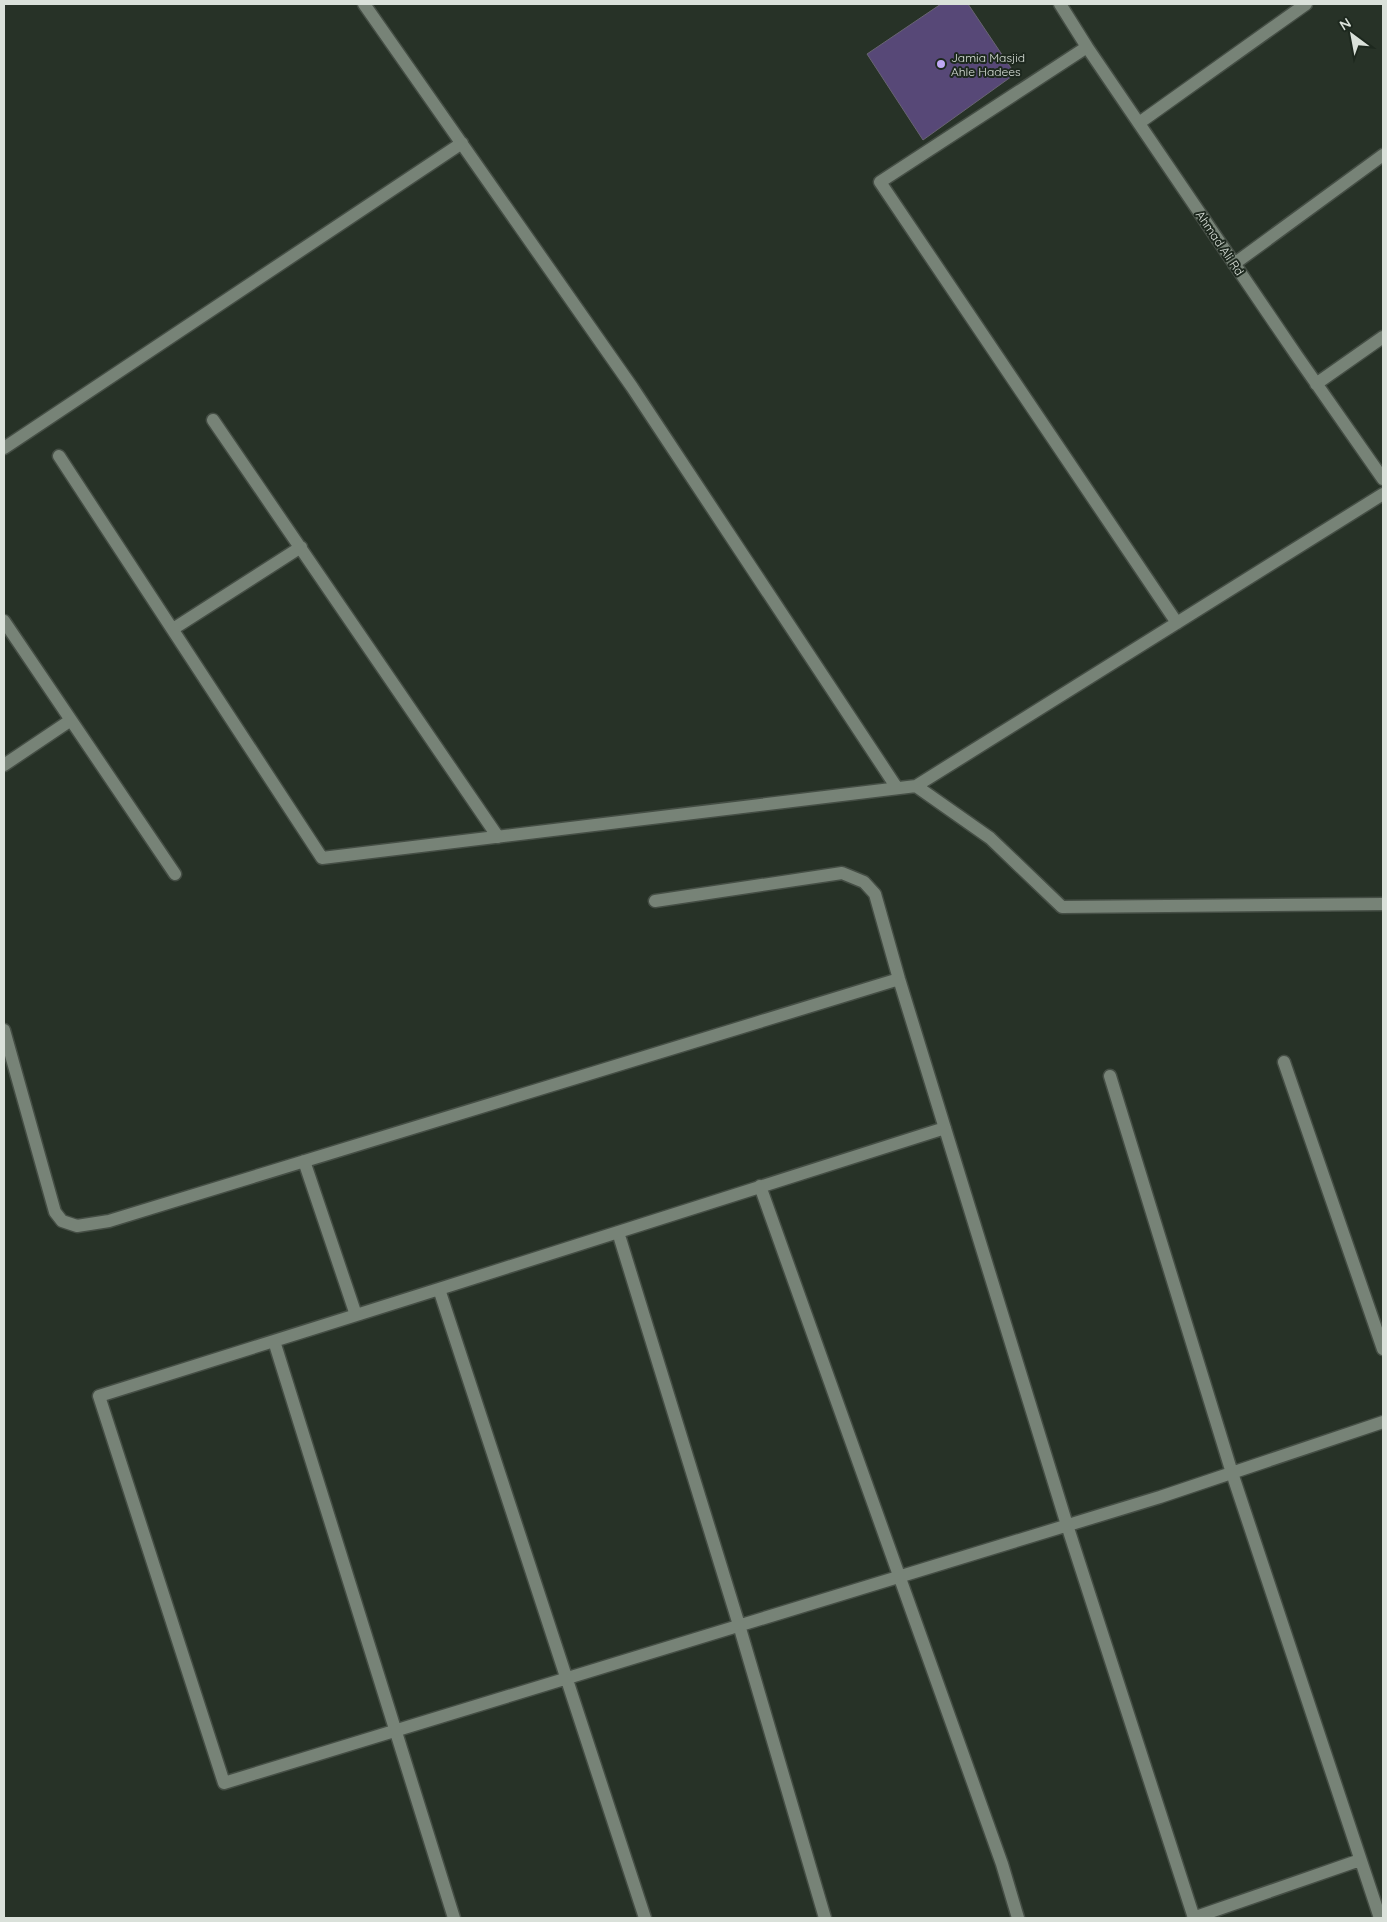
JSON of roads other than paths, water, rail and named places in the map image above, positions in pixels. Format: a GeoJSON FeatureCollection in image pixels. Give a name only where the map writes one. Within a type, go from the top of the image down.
{"type":"FeatureCollection","features":[{"type":"Feature","properties":{"kind":"street"},"geometry":{"type":"LineString","coordinates":[[364,4],[632,387],[897,788]]}},
{"type":"Feature","properties":{"kind":"street","name":"Ahmad Ali Rd"},"geometry":{"type":"LineString","coordinates":[[1060,4],[1234,264],[1383,479]]}},
{"type":"Feature","properties":{"kind":"street"},"geometry":{"type":"LineString","coordinates":[[1139,123],[1306,4]]}},
{"type":"Feature","properties":{"kind":"street"},"geometry":{"type":"LineString","coordinates":[[1088,47],[880,182],[1177,623]]}},
{"type":"Feature","properties":{"kind":"street"},"geometry":{"type":"LineString","coordinates":[[4,448],[462,143]]}},
{"type":"Feature","properties":{"kind":"street"},"geometry":{"type":"LineString","coordinates":[[1234,264],[1383,155]]}},
{"type":"Feature","properties":{"kind":"street"},"geometry":{"type":"LineString","coordinates":[[1316,384],[1383,337]]}},
{"type":"Feature","properties":{"kind":"street"},"geometry":{"type":"LineString","coordinates":[[213,420],[498,837]]}},
{"type":"Feature","properties":{"kind":"street"},"geometry":{"type":"LineString","coordinates":[[59,456],[322,858],[916,786],[1383,494]]}},
{"type":"Feature","properties":{"kind":"street"},"geometry":{"type":"LineString","coordinates":[[172,629],[300,547]]}},
{"type":"Feature","properties":{"kind":"street"},"geometry":{"type":"LineString","coordinates":[[4,621],[175,874]]}},
{"type":"Feature","properties":{"kind":"street"},"geometry":{"type":"LineString","coordinates":[[4,765],[71,720]]}},
{"type":"Feature","properties":{"kind":"street"},"geometry":{"type":"LineString","coordinates":[[916,786],[990,838],[1062,907],[1383,904]]}},
{"type":"Feature","properties":{"kind":"street"},"geometry":{"type":"LineString","coordinates":[[655,901],[842,873],[864,882],[875,894],[899,979],[1068,1525],[1193,1918],[1360,1860]]}},
{"type":"Feature","properties":{"kind":"street"},"geometry":{"type":"LineString","coordinates":[[4,1030],[55,1212],[62,1221],[77,1226],[109,1221],[899,979]]}},
{"type":"Feature","properties":{"kind":"street"},"geometry":{"type":"LineString","coordinates":[[1284,1062],[1383,1349]]}},
{"type":"Feature","properties":{"kind":"street"},"geometry":{"type":"LineString","coordinates":[[1110,1076],[1232,1473],[1380,1918]]}},
{"type":"Feature","properties":{"kind":"street"},"geometry":{"type":"LineString","coordinates":[[945,1128],[99,1396],[224,1783],[1068,1525],[1232,1473],[1383,1422]]}},
{"type":"Feature","properties":{"kind":"street"},"geometry":{"type":"LineString","coordinates":[[304,1161],[356,1315]]}},
{"type":"Feature","properties":{"kind":"street"},"geometry":{"type":"LineString","coordinates":[[760,1186],[1002,1864],[1018,1918]]}},
{"type":"Feature","properties":{"kind":"street"},"geometry":{"type":"LineString","coordinates":[[618,1232],[739,1625],[825,1918]]}},
{"type":"Feature","properties":{"kind":"street"},"geometry":{"type":"LineString","coordinates":[[439,1289],[645,1918]]}},
{"type":"Feature","properties":{"kind":"street"},"geometry":{"type":"LineString","coordinates":[[274,1341],[454,1918]]}},
{"type":"Feature","properties":{"kind":"place","name":"Jamia Masjid Ahle Hadees"},"geometry":{"type":"Point","coordinates":[941,64]}}]}
